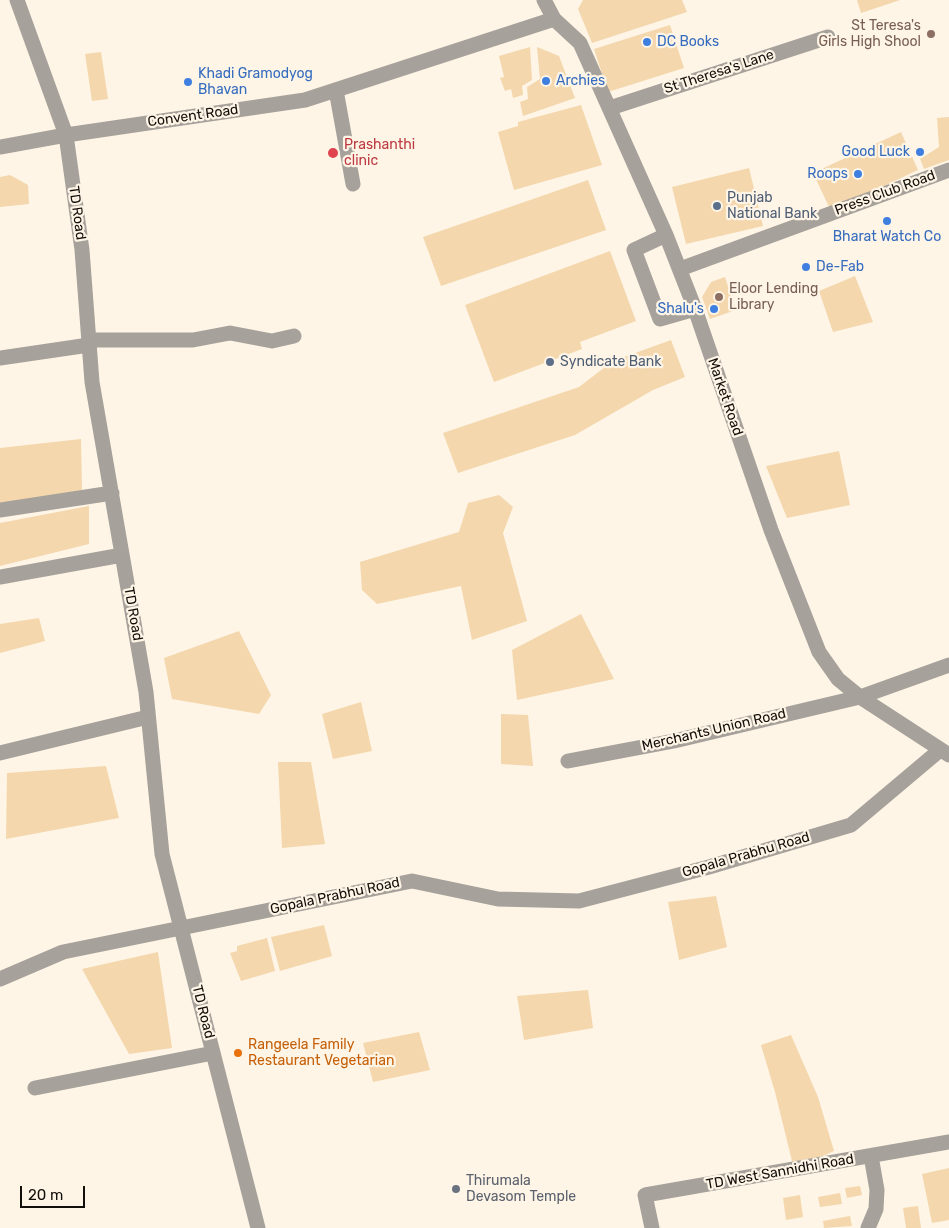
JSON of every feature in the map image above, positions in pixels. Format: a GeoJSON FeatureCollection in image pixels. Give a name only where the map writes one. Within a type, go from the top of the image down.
{"type":"FeatureCollection","features":[{"type":"Feature","properties":{"kind":"street","name":"TD Road"},"geometry":{"type":"LineString","coordinates":[[17,0],[66,135],[82,250],[92,382],[146,692],[162,854],[258,1228]]}},
{"type":"Feature","properties":{"kind":"street","name":"Market Road"},"geometry":{"type":"LineString","coordinates":[[544,0],[554,19],[580,43],[666,235],[695,309],[771,530],[819,652],[838,679],[860,697],[945,752]]}},
{"type":"Feature","properties":{"kind":"street","name":"Convent Road"},"geometry":{"type":"LineString","coordinates":[[0,147],[66,135],[305,100],[554,19]]}},
{"type":"Feature","properties":{"kind":"street","name":"St Theresa's Lane"},"geometry":{"type":"LineString","coordinates":[[610,108],[828,37]]}},
{"type":"Feature","properties":{"kind":"street"},"geometry":{"type":"LineString","coordinates":[[336,90],[353,184]]}},
{"type":"Feature","properties":{"kind":"street","name":"Press Club Road"},"geometry":{"type":"LineString","coordinates":[[680,269],[949,170]]}},
{"type":"Feature","properties":{"kind":"street"},"geometry":{"type":"LineString","coordinates":[[666,235],[634,250],[660,319],[695,309]]}},
{"type":"Feature","properties":{"kind":"street"},"geometry":{"type":"LineString","coordinates":[[0,358],[89,343],[193,340],[230,333],[272,340],[294,336]]}},
{"type":"Feature","properties":{"kind":"street"},"geometry":{"type":"LineString","coordinates":[[0,510],[112,493]]}},
{"type":"Feature","properties":{"kind":"street"},"geometry":{"type":"LineString","coordinates":[[0,577],[122,555]]}},
{"type":"Feature","properties":{"kind":"street","name":"Merchants Union Road"},"geometry":{"type":"LineString","coordinates":[[568,762],[674,741],[860,697],[949,665]]}},
{"type":"Feature","properties":{"kind":"street"},"geometry":{"type":"LineString","coordinates":[[0,753],[148,717]]}},
{"type":"Feature","properties":{"kind":"street","name":"Gopala Prabhu Road"},"geometry":{"type":"LineString","coordinates":[[0,979],[64,952],[412,881],[498,899],[579,901],[709,867],[851,825],[945,752]]}},
{"type":"Feature","properties":{"kind":"street"},"geometry":{"type":"LineString","coordinates":[[34,1088],[213,1054]]}},
{"type":"Feature","properties":{"kind":"street","name":"TD West Sannidhi Road"},"geometry":{"type":"LineString","coordinates":[[652,1228],[645,1195],[949,1142]]}},
{"type":"Feature","properties":{"kind":"street"},"geometry":{"type":"LineString","coordinates":[[868,1228],[876,1209],[877,1190],[872,1156]]}},
{"type":"Feature","properties":{"kind":"building"},"geometry":{"type":"Polygon","coordinates":[[[583,0],[682,0],[687,12],[592,43],[578,9],[583,0]]]}},
{"type":"Feature","properties":{"kind":"building"},"geometry":{"type":"Polygon","coordinates":[[[857,0],[900,0],[861,13],[857,0]]]}},
{"type":"Feature","properties":{"kind":"building"},"geometry":{"type":"Polygon","coordinates":[[[670,25],[684,68],[608,92],[594,49],[670,25]]]}},
{"type":"Feature","properties":{"kind":"building"},"geometry":{"type":"Polygon","coordinates":[[[530,47],[532,80],[522,86],[523,95],[513,98],[511,89],[505,91],[500,78],[504,77],[499,56],[530,47]]]}},
{"type":"Feature","properties":{"kind":"building"},"geometry":{"type":"Polygon","coordinates":[[[537,47],[559,56],[575,98],[523,116],[520,102],[528,99],[527,87],[540,79],[537,47]]]}},
{"type":"Feature","properties":{"kind":"building"},"geometry":{"type":"Polygon","coordinates":[[[101,52],[108,99],[92,101],[85,54],[101,52]]]}},
{"type":"Feature","properties":{"kind":"building"},"geometry":{"type":"Polygon","coordinates":[[[581,105],[602,165],[514,190],[498,132],[518,126],[518,122],[581,105]]]}},
{"type":"Feature","properties":{"kind":"building"},"geometry":{"type":"Polygon","coordinates":[[[949,117],[949,160],[924,169],[920,159],[939,147],[937,118],[949,117]]]}},
{"type":"Feature","properties":{"kind":"building"},"geometry":{"type":"Polygon","coordinates":[[[901,132],[918,170],[831,211],[813,173],[901,132]]]}},
{"type":"Feature","properties":{"kind":"building","name":"Punjab National Bank"},"geometry":{"type":"Polygon","coordinates":[[[749,168],[763,226],[686,244],[672,187],[749,168]]]}},
{"type":"Feature","properties":{"kind":"building"},"geometry":{"type":"Polygon","coordinates":[[[10,175],[28,185],[29,204],[0,207],[0,177],[10,175]]]}},
{"type":"Feature","properties":{"kind":"building"},"geometry":{"type":"Polygon","coordinates":[[[588,180],[606,230],[441,286],[423,237],[588,180]]]}},
{"type":"Feature","properties":{"kind":"building"},"geometry":{"type":"Polygon","coordinates":[[[610,251],[636,321],[580,342],[582,349],[494,382],[465,305],[610,251]]]}},
{"type":"Feature","properties":{"kind":"building"},"geometry":{"type":"Polygon","coordinates":[[[855,276],[873,322],[833,332],[819,291],[855,276]]]}},
{"type":"Feature","properties":{"kind":"building"},"geometry":{"type":"Polygon","coordinates":[[[725,277],[736,310],[710,319],[702,297],[711,282],[725,277]]]}},
{"type":"Feature","properties":{"kind":"building"},"geometry":{"type":"Polygon","coordinates":[[[671,340],[685,377],[653,390],[575,435],[458,473],[443,433],[579,387],[613,361],[671,340]]]}},
{"type":"Feature","properties":{"kind":"building"},"geometry":{"type":"Polygon","coordinates":[[[81,439],[82,490],[0,504],[0,448],[81,439]]]}},
{"type":"Feature","properties":{"kind":"building"},"geometry":{"type":"Polygon","coordinates":[[[839,451],[850,505],[787,518],[766,466],[839,451]]]}},
{"type":"Feature","properties":{"kind":"building"},"geometry":{"type":"Polygon","coordinates":[[[499,495],[513,507],[503,533],[527,621],[472,640],[461,586],[377,604],[362,590],[360,562],[459,532],[468,503],[499,495]]]}},
{"type":"Feature","properties":{"kind":"building"},"geometry":{"type":"Polygon","coordinates":[[[89,506],[89,544],[0,566],[0,523],[89,506]]]}},
{"type":"Feature","properties":{"kind":"building"},"geometry":{"type":"Polygon","coordinates":[[[581,614],[614,679],[517,700],[512,650],[581,614]]]}},
{"type":"Feature","properties":{"kind":"building"},"geometry":{"type":"Polygon","coordinates":[[[39,618],[45,641],[0,653],[0,624],[39,618]]]}},
{"type":"Feature","properties":{"kind":"building"},"geometry":{"type":"Polygon","coordinates":[[[239,631],[271,695],[259,714],[172,699],[164,658],[239,631]]]}},
{"type":"Feature","properties":{"kind":"building"},"geometry":{"type":"Polygon","coordinates":[[[361,702],[372,751],[333,759],[322,714],[361,702]]]}},
{"type":"Feature","properties":{"kind":"building"},"geometry":{"type":"Polygon","coordinates":[[[501,714],[528,715],[533,766],[501,764],[501,714]]]}},
{"type":"Feature","properties":{"kind":"building"},"geometry":{"type":"Polygon","coordinates":[[[278,762],[311,762],[325,844],[282,848],[278,762]]]}},
{"type":"Feature","properties":{"kind":"building"},"geometry":{"type":"Polygon","coordinates":[[[106,766],[119,818],[6,839],[7,773],[106,766]]]}},
{"type":"Feature","properties":{"kind":"building"},"geometry":{"type":"Polygon","coordinates":[[[716,896],[727,947],[679,960],[668,902],[716,896]]]}},
{"type":"Feature","properties":{"kind":"building"},"geometry":{"type":"Polygon","coordinates":[[[324,925],[332,956],[280,971],[271,937],[324,925]]]}},
{"type":"Feature","properties":{"kind":"building"},"geometry":{"type":"Polygon","coordinates":[[[267,938],[275,971],[241,981],[230,953],[237,951],[237,946],[267,938]]]}},
{"type":"Feature","properties":{"kind":"building"},"geometry":{"type":"Polygon","coordinates":[[[158,952],[172,1048],[129,1054],[82,969],[158,952]]]}},
{"type":"Feature","properties":{"kind":"building"},"geometry":{"type":"Polygon","coordinates":[[[588,990],[593,1028],[524,1040],[517,996],[588,990]]]}},
{"type":"Feature","properties":{"kind":"building"},"geometry":{"type":"Polygon","coordinates":[[[419,1032],[430,1070],[373,1082],[363,1043],[419,1032]]]}},
{"type":"Feature","properties":{"kind":"building"},"geometry":{"type":"Polygon","coordinates":[[[791,1035],[818,1097],[834,1151],[794,1169],[761,1045],[791,1035]]]}},
{"type":"Feature","properties":{"kind":"building"},"geometry":{"type":"Polygon","coordinates":[[[949,1168],[949,1220],[932,1223],[922,1174],[949,1168]]]}},
{"type":"Feature","properties":{"kind":"building"},"geometry":{"type":"Polygon","coordinates":[[[860,1186],[862,1195],[847,1198],[845,1188],[860,1186]]]}},
{"type":"Feature","properties":{"kind":"building"},"geometry":{"type":"Polygon","coordinates":[[[840,1193],[842,1204],[820,1207],[818,1197],[840,1193]]]}},
{"type":"Feature","properties":{"kind":"building"},"geometry":{"type":"Polygon","coordinates":[[[800,1195],[803,1217],[786,1220],[783,1198],[800,1195]]]}},
{"type":"Feature","properties":{"kind":"building"},"geometry":{"type":"Polygon","coordinates":[[[918,1206],[921,1228],[906,1228],[903,1208],[918,1206]]]}},
{"type":"Feature","properties":{"kind":"building"},"geometry":{"type":"Polygon","coordinates":[[[850,1216],[852,1226],[824,1228],[823,1221],[850,1216]]]}},
{"type":"Feature","properties":{"kind":"place","name":"St Teresa's Girls High Shool"},"geometry":{"type":"Point","coordinates":[931,34]}},
{"type":"Feature","properties":{"kind":"place","name":"DC Books"},"geometry":{"type":"Point","coordinates":[647,42]}},
{"type":"Feature","properties":{"kind":"place","name":"Archies"},"geometry":{"type":"Point","coordinates":[546,81]}},
{"type":"Feature","properties":{"kind":"place","name":"Khadi Gramodyog Bhavan"},"geometry":{"type":"Point","coordinates":[188,82]}},
{"type":"Feature","properties":{"kind":"place","name":"Good Luck"},"geometry":{"type":"Point","coordinates":[920,152]}},
{"type":"Feature","properties":{"kind":"place","name":"Prashanthi clinic"},"geometry":{"type":"Point","coordinates":[333,153]}},
{"type":"Feature","properties":{"kind":"place","name":"Roops"},"geometry":{"type":"Point","coordinates":[858,174]}},
{"type":"Feature","properties":{"kind":"place","name":"Punjab National Bank"},"geometry":{"type":"Point","coordinates":[717,206]}},
{"type":"Feature","properties":{"kind":"place","name":"Bharat Watch Co"},"geometry":{"type":"Point","coordinates":[887,221]}},
{"type":"Feature","properties":{"kind":"place","name":"De-Fab"},"geometry":{"type":"Point","coordinates":[806,267]}},
{"type":"Feature","properties":{"kind":"place","name":"Eloor Lending Library"},"geometry":{"type":"Point","coordinates":[719,297]}},
{"type":"Feature","properties":{"kind":"place","name":"Shalu's"},"geometry":{"type":"Point","coordinates":[714,309]}},
{"type":"Feature","properties":{"kind":"place","name":"Syndicate Bank"},"geometry":{"type":"Point","coordinates":[550,362]}},
{"type":"Feature","properties":{"kind":"place","name":"Rangeela Family Restaurant Vegetarian"},"geometry":{"type":"Point","coordinates":[238,1053]}},
{"type":"Feature","properties":{"kind":"place","name":"Thirumala Devasom Temple"},"geometry":{"type":"Point","coordinates":[456,1189]}}]}
